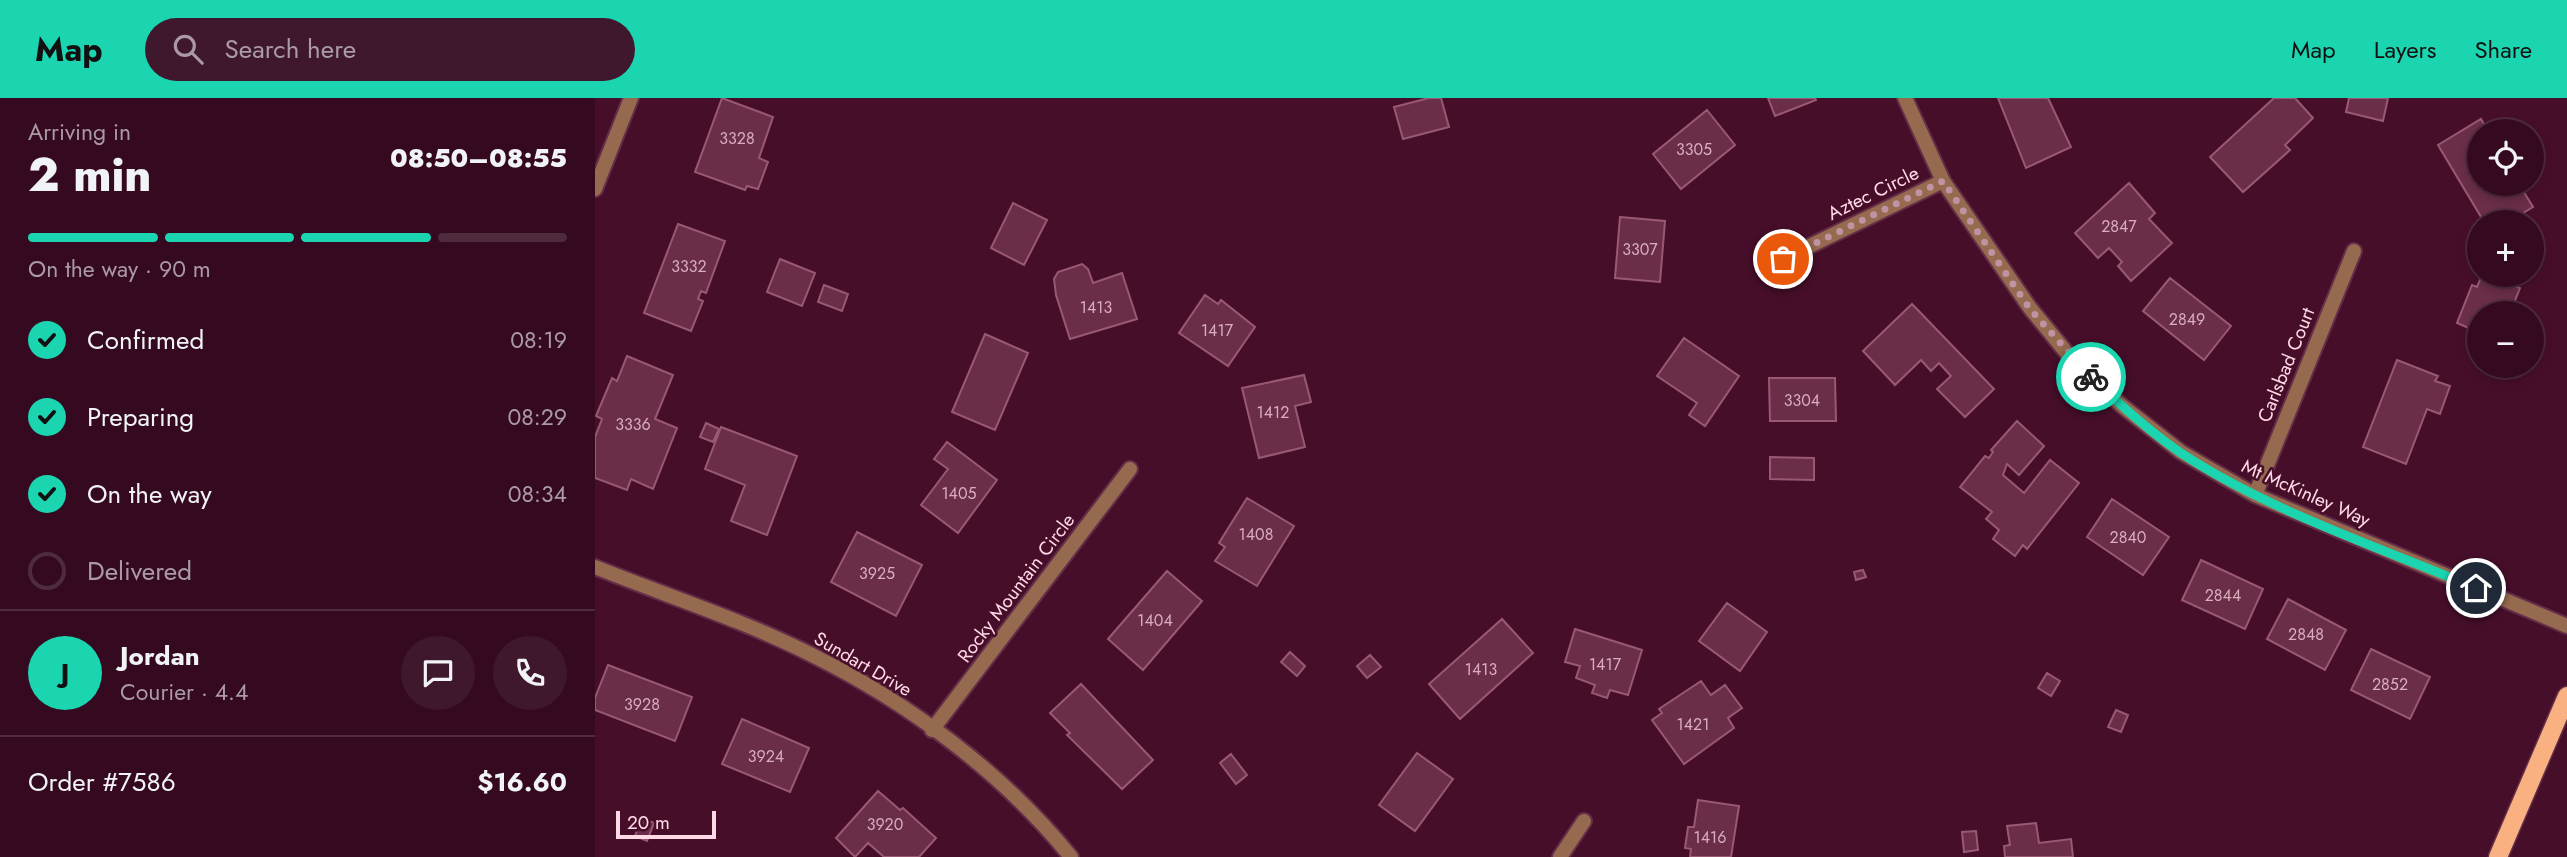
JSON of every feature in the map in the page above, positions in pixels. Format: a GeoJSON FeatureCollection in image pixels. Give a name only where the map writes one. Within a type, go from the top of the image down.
{"type":"FeatureCollection","features":[{"type":"Feature","properties":{"kind":"main road"},"geometry":{"type":"LineString","coordinates":[[2498,857],[2567,696]]}},
{"type":"Feature","properties":{"kind":"street"},"geometry":{"type":"LineString","coordinates":[[595,189],[631,98]]}},
{"type":"Feature","properties":{"kind":"street","name":"Mt McKinley Way"},"geometry":{"type":"LineString","coordinates":[[1905,98],[1943,181],[2030,309],[2071,358],[2121,405],[2181,452],[2255,495],[2567,626]]}},
{"type":"Feature","properties":{"kind":"street","name":"Aztec Circle"},"geometry":{"type":"LineString","coordinates":[[1783,259],[1943,181]]}},
{"type":"Feature","properties":{"kind":"street","name":"Carlsbad Court"},"geometry":{"type":"LineString","coordinates":[[2255,495],[2354,251]]}},
{"type":"Feature","properties":{"kind":"street","name":"Rocky Mountain Circle"},"geometry":{"type":"LineString","coordinates":[[932,730],[1130,469]]}},
{"type":"Feature","properties":{"kind":"street","name":"Sundart Drive"},"geometry":{"type":"LineString","coordinates":[[595,567],[811,654],[870,687],[1006,787],[1071,857]]}},
{"type":"Feature","properties":{"kind":"street"},"geometry":{"type":"LineString","coordinates":[[1560,857],[1584,821]]}},
{"type":"Feature","properties":{"kind":"building"},"geometry":{"type":"Polygon","coordinates":[[[722,98],[773,117],[759,158],[768,162],[758,189],[747,186],[745,190],[695,172],[722,98]]]}},
{"type":"Feature","properties":{"kind":"building"},"geometry":{"type":"Polygon","coordinates":[[[1429,98],[1441,98],[1449,127],[1403,139],[1394,107],[1429,98]]]}},
{"type":"Feature","properties":{"kind":"building"},"geometry":{"type":"Polygon","coordinates":[[[1768,98],[1815,98],[1816,100],[1775,116],[1768,98]]]}},
{"type":"Feature","properties":{"kind":"building"},"geometry":{"type":"Polygon","coordinates":[[[1998,98],[2048,98],[2071,147],[2026,168],[1998,98]]]}},
{"type":"Feature","properties":{"kind":"building"},"geometry":{"type":"Polygon","coordinates":[[[2274,98],[2295,98],[2313,118],[2285,145],[2290,150],[2243,192],[2210,157],[2274,98]]]}},
{"type":"Feature","properties":{"kind":"building"},"geometry":{"type":"Polygon","coordinates":[[[2349,98],[2388,98],[2383,121],[2346,112],[2349,98]]]}},
{"type":"Feature","properties":{"kind":"building"},"geometry":{"type":"Polygon","coordinates":[[[1707,110],[1735,145],[1681,189],[1653,154],[1707,110]]]}},
{"type":"Feature","properties":{"kind":"building"},"geometry":{"type":"Polygon","coordinates":[[[2467,127],[2467,194],[2438,145],[2467,127]]]}},
{"type":"Feature","properties":{"kind":"building"},"geometry":{"type":"Polygon","coordinates":[[[2129,183],[2155,213],[2149,219],[2172,243],[2131,281],[2118,266],[2122,262],[2109,248],[2098,258],[2075,233],[2129,183]]]}},
{"type":"Feature","properties":{"kind":"building"},"geometry":{"type":"Polygon","coordinates":[[[2468,196],[2526,196],[2533,207],[2528,210],[2477,210],[2468,196]]]}},
{"type":"Feature","properties":{"kind":"building"},"geometry":{"type":"Polygon","coordinates":[[[1013,203],[1047,220],[1024,265],[991,248],[1013,203]]]}},
{"type":"Feature","properties":{"kind":"building"},"geometry":{"type":"Polygon","coordinates":[[[1620,217],[1665,221],[1660,282],[1615,278],[1620,217]]]}},
{"type":"Feature","properties":{"kind":"building"},"geometry":{"type":"Polygon","coordinates":[[[678,224],[725,241],[706,293],[701,291],[698,299],[703,301],[691,331],[644,313],[678,224]]]}},
{"type":"Feature","properties":{"kind":"building"},"geometry":{"type":"Polygon","coordinates":[[[780,259],[815,273],[802,306],[767,292],[780,259]]]}},
{"type":"Feature","properties":{"kind":"building"},"geometry":{"type":"Polygon","coordinates":[[[1082,264],[1088,269],[1093,283],[1122,273],[1137,319],[1070,339],[1056,295],[1054,279],[1058,272],[1082,264]]]}},
{"type":"Feature","properties":{"kind":"building"},"geometry":{"type":"Polygon","coordinates":[[[2170,278],[2231,326],[2204,360],[2143,311],[2170,278]]]}},
{"type":"Feature","properties":{"kind":"building"},"geometry":{"type":"Polygon","coordinates":[[[824,285],[848,294],[842,311],[818,302],[824,285]]]}},
{"type":"Feature","properties":{"kind":"building"},"geometry":{"type":"Polygon","coordinates":[[[2471,287],[2520,288],[2515,301],[2467,301],[2467,327],[2457,323],[2471,287]]]}},
{"type":"Feature","properties":{"kind":"building"},"geometry":{"type":"Polygon","coordinates":[[[1205,295],[1218,304],[1221,300],[1255,327],[1228,366],[1179,333],[1205,295]]]}},
{"type":"Feature","properties":{"kind":"building"},"geometry":{"type":"Polygon","coordinates":[[[1912,304],[1994,389],[1965,417],[1937,389],[1951,376],[1939,363],[1931,371],[1921,360],[1895,385],[1863,351],[1912,304]]]}},
{"type":"Feature","properties":{"kind":"building"},"geometry":{"type":"Polygon","coordinates":[[[985,334],[1028,353],[995,430],[952,412],[985,334]]]}},
{"type":"Feature","properties":{"kind":"building"},"geometry":{"type":"Polygon","coordinates":[[[1684,338],[1739,376],[1705,426],[1689,415],[1697,403],[1657,376],[1684,338]]]}},
{"type":"Feature","properties":{"kind":"building"},"geometry":{"type":"Polygon","coordinates":[[[627,356],[673,375],[655,419],[677,428],[653,489],[631,479],[627,490],[595,478],[595,437],[602,419],[596,416],[612,378],[617,381],[627,356]]]}},
{"type":"Feature","properties":{"kind":"building"},"geometry":{"type":"Polygon","coordinates":[[[2397,360],[2438,376],[2435,381],[2450,386],[2440,414],[2427,409],[2406,464],[2363,447],[2397,360]]]}},
{"type":"Feature","properties":{"kind":"building"},"geometry":{"type":"Polygon","coordinates":[[[1304,375],[1311,402],[1295,406],[1305,447],[1259,458],[1242,388],[1304,375]]]}},
{"type":"Feature","properties":{"kind":"building"},"geometry":{"type":"Polygon","coordinates":[[[1769,378],[1835,378],[1836,421],[1770,421],[1769,378]]]}},
{"type":"Feature","properties":{"kind":"building"},"geometry":{"type":"Polygon","coordinates":[[[2017,421],[2044,446],[2019,475],[2007,464],[2003,475],[2024,493],[2050,460],[2079,483],[2027,549],[2023,545],[2015,556],[1993,539],[1999,530],[1986,519],[1992,512],[1960,487],[1985,456],[1989,458],[1993,452],[1991,450],[2017,421]]]}},
{"type":"Feature","properties":{"kind":"building"},"geometry":{"type":"Polygon","coordinates":[[[706,423],[719,429],[713,442],[700,437],[706,423]]]}},
{"type":"Feature","properties":{"kind":"building"},"geometry":{"type":"Polygon","coordinates":[[[721,427],[797,456],[767,535],[731,521],[745,485],[705,469],[721,427]]]}},
{"type":"Feature","properties":{"kind":"building"},"geometry":{"type":"Polygon","coordinates":[[[947,442],[997,480],[958,533],[921,505],[948,469],[934,459],[947,442]]]}},
{"type":"Feature","properties":{"kind":"building"},"geometry":{"type":"Polygon","coordinates":[[[1770,457],[1814,458],[1814,480],[1770,479],[1770,457]]]}},
{"type":"Feature","properties":{"kind":"building"},"geometry":{"type":"Polygon","coordinates":[[[1247,498],[1294,526],[1257,586],[1215,561],[1225,547],[1219,543],[1247,498]]]}},
{"type":"Feature","properties":{"kind":"building"},"geometry":{"type":"Polygon","coordinates":[[[2112,499],[2169,537],[2143,575],[2087,537],[2112,499]]]}},
{"type":"Feature","properties":{"kind":"building"},"geometry":{"type":"Polygon","coordinates":[[[857,532],[922,565],[896,616],[831,582],[857,532]]]}},
{"type":"Feature","properties":{"kind":"building"},"geometry":{"type":"Polygon","coordinates":[[[2201,560],[2263,589],[2245,629],[2182,600],[2201,560]]]}},
{"type":"Feature","properties":{"kind":"building"},"geometry":{"type":"Polygon","coordinates":[[[1863,570],[1866,577],[1856,580],[1854,572],[1863,570]]]}},
{"type":"Feature","properties":{"kind":"building"},"geometry":{"type":"Polygon","coordinates":[[[1167,571],[1202,601],[1143,670],[1108,639],[1167,571]]]}},
{"type":"Feature","properties":{"kind":"building"},"geometry":{"type":"Polygon","coordinates":[[[2288,599],[2346,630],[2325,670],[2267,639],[2288,599]]]}},
{"type":"Feature","properties":{"kind":"building"},"geometry":{"type":"Polygon","coordinates":[[[1727,603],[1767,632],[1740,671],[1699,641],[1727,603]]]}},
{"type":"Feature","properties":{"kind":"building"},"geometry":{"type":"Polygon","coordinates":[[[1502,619],[1533,653],[1460,719],[1429,684],[1502,619]]]}},
{"type":"Feature","properties":{"kind":"building"},"geometry":{"type":"Polygon","coordinates":[[[1575,629],[1642,650],[1628,695],[1610,690],[1607,698],[1592,693],[1595,685],[1576,678],[1580,666],[1565,662],[1575,629]]]}},
{"type":"Feature","properties":{"kind":"building"},"geometry":{"type":"Polygon","coordinates":[[[2371,649],[2430,677],[2410,719],[2351,690],[2371,649]]]}},
{"type":"Feature","properties":{"kind":"building"},"geometry":{"type":"Polygon","coordinates":[[[1290,652],[1305,666],[1297,676],[1281,662],[1290,652]]]}},
{"type":"Feature","properties":{"kind":"building"},"geometry":{"type":"Polygon","coordinates":[[[1370,655],[1381,667],[1367,678],[1357,666],[1370,655]]]}},
{"type":"Feature","properties":{"kind":"building"},"geometry":{"type":"Polygon","coordinates":[[[608,665],[692,697],[675,741],[595,710],[595,698],[608,665]]]}},
{"type":"Feature","properties":{"kind":"building"},"geometry":{"type":"Polygon","coordinates":[[[2047,673],[2060,681],[2051,696],[2038,688],[2047,673]]]}},
{"type":"Feature","properties":{"kind":"building"},"geometry":{"type":"Polygon","coordinates":[[[1701,681],[1711,695],[1725,685],[1742,708],[1728,718],[1734,728],[1684,764],[1652,720],[1662,713],[1659,709],[1701,681]]]}},
{"type":"Feature","properties":{"kind":"building"},"geometry":{"type":"Polygon","coordinates":[[[1081,684],[1153,760],[1122,789],[1067,735],[1070,733],[1050,713],[1081,684]]]}},
{"type":"Feature","properties":{"kind":"building"},"geometry":{"type":"Polygon","coordinates":[[[2116,710],[2128,715],[2121,732],[2108,727],[2116,710]]]}},
{"type":"Feature","properties":{"kind":"building"},"geometry":{"type":"Polygon","coordinates":[[[742,719],[809,748],[790,792],[722,764],[742,719]]]}},
{"type":"Feature","properties":{"kind":"building"},"geometry":{"type":"Polygon","coordinates":[[[1417,753],[1453,779],[1415,831],[1379,805],[1417,753]]]}},
{"type":"Feature","properties":{"kind":"building"},"geometry":{"type":"Polygon","coordinates":[[[1231,754],[1247,775],[1236,784],[1220,763],[1231,754]]]}},
{"type":"Feature","properties":{"kind":"building"},"geometry":{"type":"Polygon","coordinates":[[[878,791],[900,810],[903,808],[936,838],[919,857],[884,857],[868,843],[855,857],[836,838],[878,791]]]}},
{"type":"Feature","properties":{"kind":"building"},"geometry":{"type":"Polygon","coordinates":[[[1698,800],[1739,806],[1731,857],[1690,857],[1691,849],[1685,848],[1688,827],[1694,827],[1698,800]]]}},
{"type":"Feature","properties":{"kind":"building"},"geometry":{"type":"Polygon","coordinates":[[[642,818],[654,823],[647,841],[635,836],[642,818]]]}},
{"type":"Feature","properties":{"kind":"building"},"geometry":{"type":"Polygon","coordinates":[[[2036,823],[2039,843],[2071,839],[2073,857],[2005,857],[2004,846],[2010,845],[2007,826],[2036,823]]]}},
{"type":"Feature","properties":{"kind":"building"},"geometry":{"type":"Polygon","coordinates":[[[1976,831],[1978,850],[1964,852],[1962,832],[1976,831]]]}},
{"type":"Feature","properties":{"kind":"way so far"},"geometry":{"type":"LineString","coordinates":[[1783,259],[1943,181],[2030,309],[2071,358],[2091,377]]}},
{"type":"Feature","properties":{"kind":"route"},"geometry":{"type":"LineString","coordinates":[[2091,377],[2121,405],[2181,452],[2255,495],[2476,588]]}}]}
